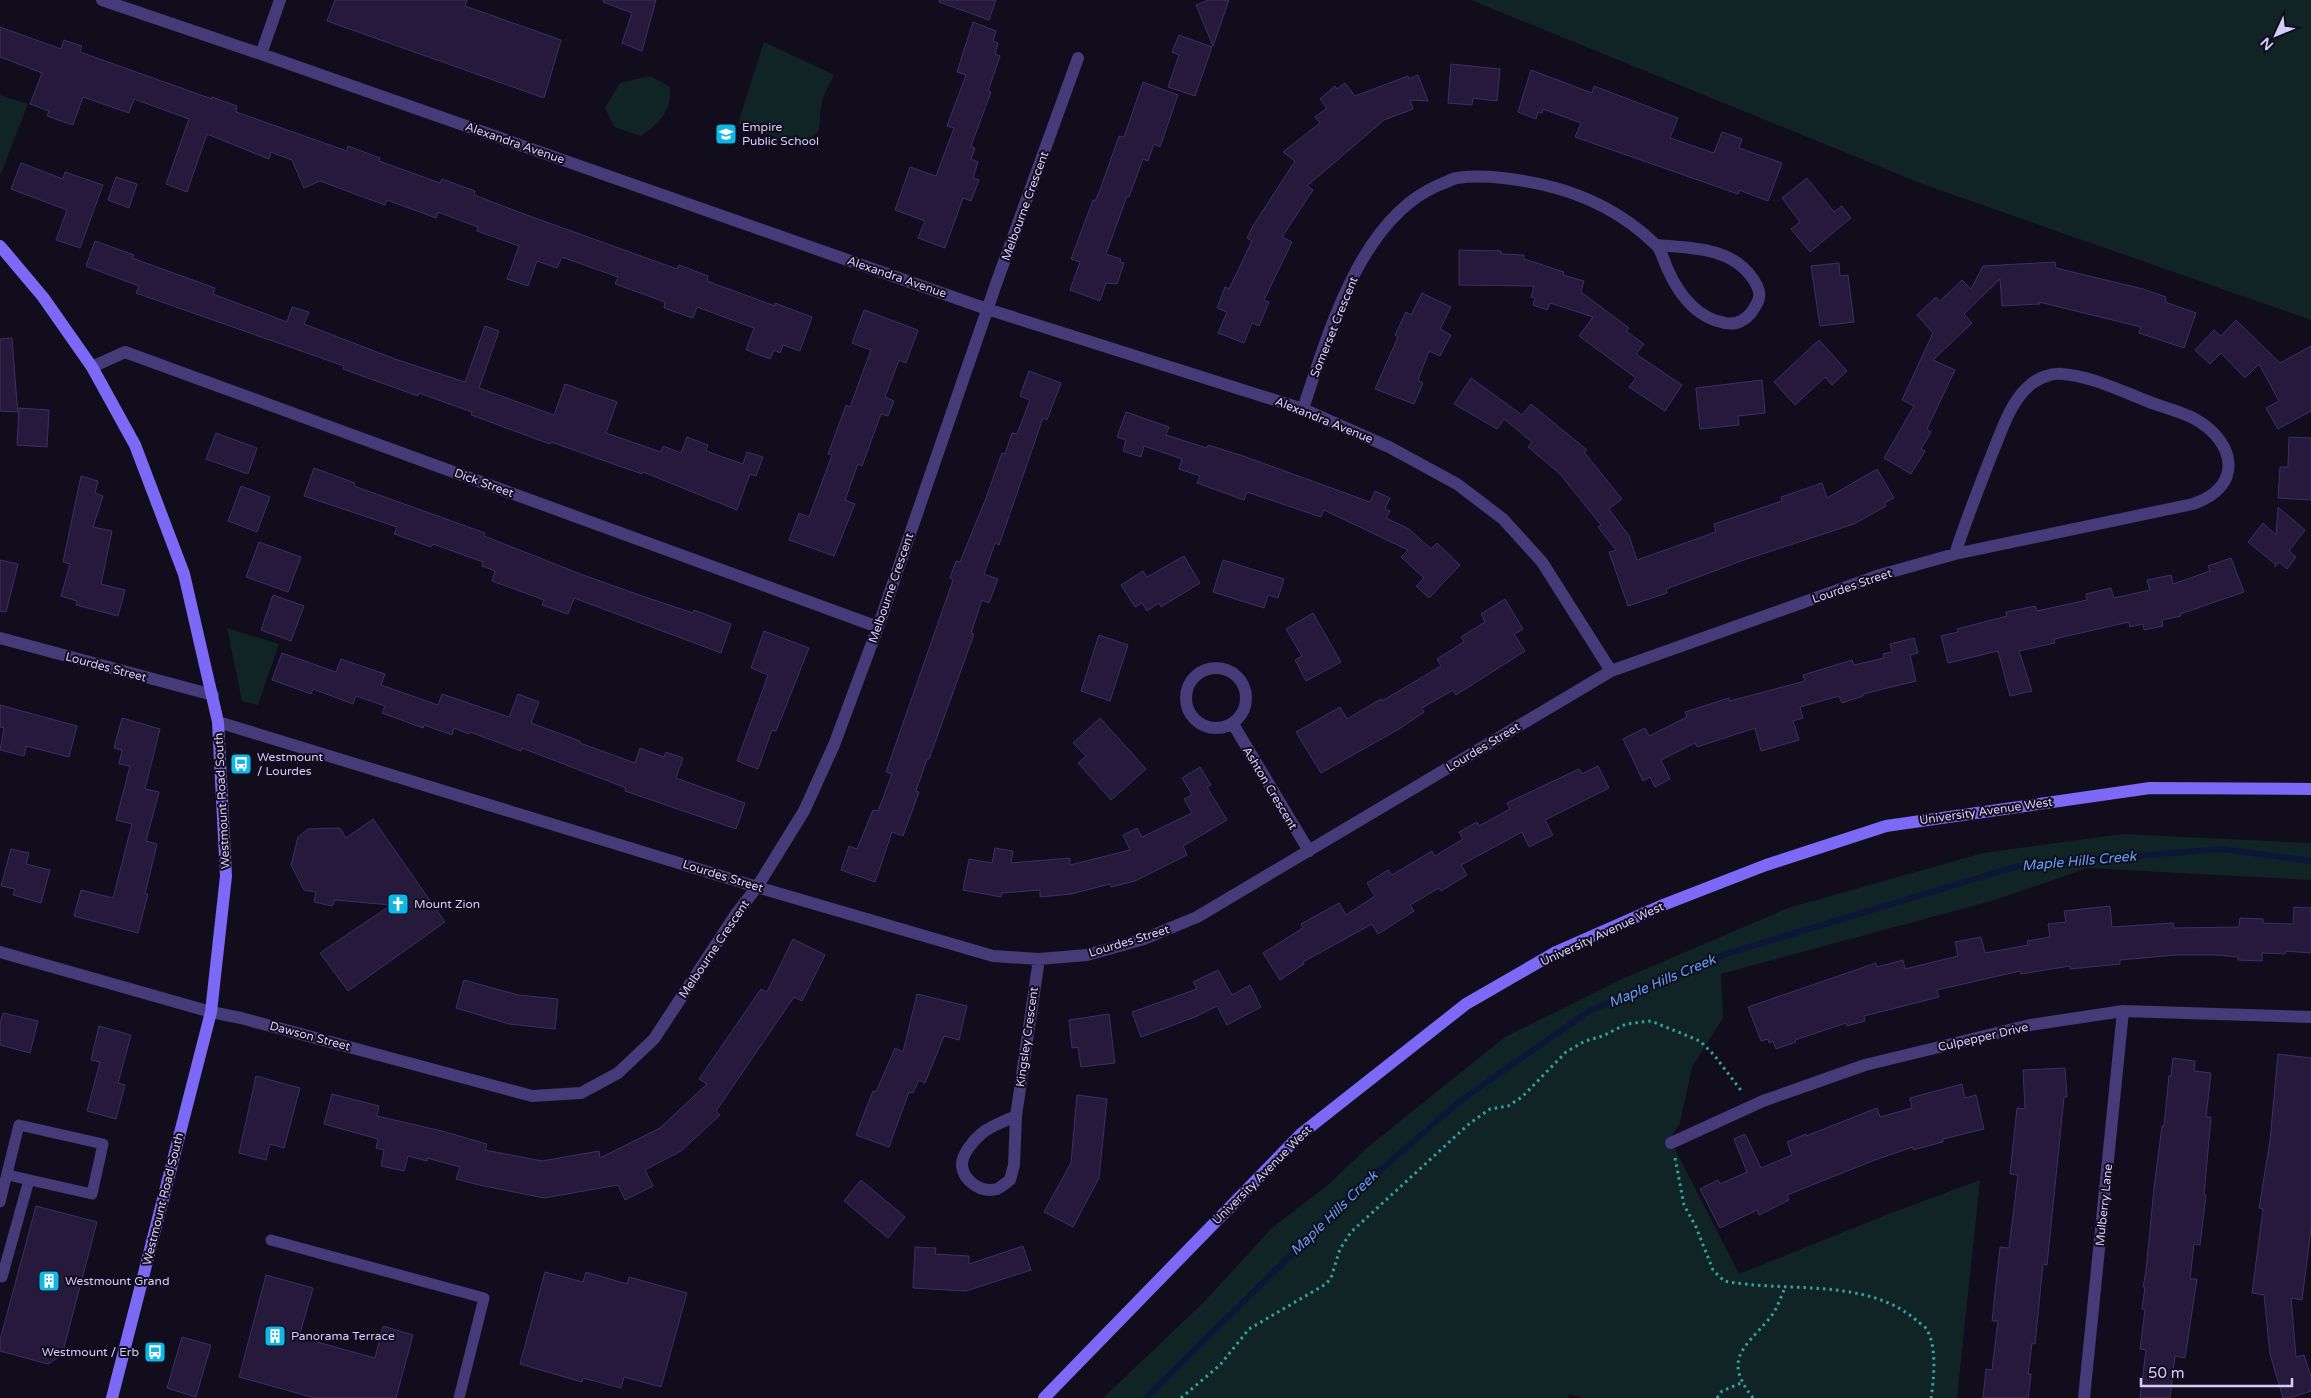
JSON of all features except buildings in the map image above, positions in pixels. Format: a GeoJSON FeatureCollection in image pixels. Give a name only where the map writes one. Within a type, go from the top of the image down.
{"type":"FeatureCollection","features":[{"type":"Feature","properties":{"kind":"main road","name":"Westmount Road South"},"geometry":{"type":"LineString","coordinates":[[0,246],[42,297],[92,367],[135,445],[184,574],[218,722],[226,876],[211,1012],[112,1398]]}},
{"type":"Feature","properties":{"kind":"main road","name":"University Avenue West"},"geometry":{"type":"LineString","coordinates":[[1044,1398],[1301,1134],[1466,1004],[1556,952],[1663,905],[1766,865],[1886,826],[2150,788],[2311,789]]}},
{"type":"Feature","properties":{"kind":"street","name":"Alexandra Avenue"},"geometry":{"type":"LineString","coordinates":[[102,0],[987,309],[1303,409],[1389,447],[1448,479],[1503,519],[1542,562],[1611,670]]}},
{"type":"Feature","properties":{"kind":"street"},"geometry":{"type":"LineString","coordinates":[[261,54],[280,0]]}},
{"type":"Feature","properties":{"kind":"street","name":"Melbourne Crescent"},"geometry":{"type":"LineString","coordinates":[[618,1073],[654,1038],[757,887],[804,811],[834,745],[878,627],[987,309],[1078,58]]}},
{"type":"Feature","properties":{"kind":"street","name":"Somerset Crescent"},"geometry":{"type":"LineString","coordinates":[[1303,409],[1345,293],[1361,262],[1378,235],[1400,210],[1425,191],[1456,178],[1481,177],[1510,179],[1544,185],[1579,196],[1616,212],[1657,245],[1674,284],[1686,300],[1708,318],[1716,322],[1731,324],[1742,321],[1758,303],[1760,294],[1747,270],[1728,257],[1703,249],[1657,245]]}},
{"type":"Feature","properties":{"kind":"street","name":"Dick Street"},"geometry":{"type":"LineString","coordinates":[[92,367],[125,352],[878,627]]}},
{"type":"Feature","properties":{"kind":"street","name":"Lourdes Street"},"geometry":{"type":"LineString","coordinates":[[218,722],[757,887],[993,956],[1039,959],[1087,954],[1144,939],[1197,917],[1611,670],[1880,575],[1955,554],[2210,499],[2225,483],[2230,464],[2226,450],[2214,434],[2195,419],[2082,377],[2060,374],[2042,377],[2030,384],[2018,398],[2008,416],[1970,509],[1955,554]]}},
{"type":"Feature","properties":{"kind":"street","name":"Lourdes Street"},"geometry":{"type":"LineString","coordinates":[[0,638],[213,695]]}},
{"type":"Feature","properties":{"kind":"street"},"geometry":{"type":"LineString","coordinates":[[1218,667],[1229,670],[1238,676],[1243,683],[1246,693],[1246,704],[1240,717],[1232,724],[1215,729],[1198,722],[1189,712],[1186,692],[1191,680],[1207,668],[1218,667]]}},
{"type":"Feature","properties":{"kind":"street","name":"Ashton Crescent"},"geometry":{"type":"LineString","coordinates":[[1232,724],[1309,851]]}},
{"type":"Feature","properties":{"kind":"street","name":"Dawson Street"},"geometry":{"type":"LineString","coordinates":[[0,952],[211,1012],[242,1018],[532,1096],[581,1093],[618,1073]]}},
{"type":"Feature","properties":{"kind":"street","name":"Kingsley Crescent"},"geometry":{"type":"LineString","coordinates":[[1016,1116],[983,1132],[965,1154],[962,1166],[966,1177],[974,1186],[987,1190],[998,1188],[1010,1180],[1014,1165],[1016,1116],[1039,959]]}},
{"type":"Feature","properties":{"kind":"street","name":"Culpepper Drive"},"geometry":{"type":"LineString","coordinates":[[1671,1143],[1752,1106],[1865,1065],[2030,1026],[2123,1011],[2311,1017]]}},
{"type":"Feature","properties":{"kind":"street","name":"Mulberry Lane"},"geometry":{"type":"LineString","coordinates":[[2084,1398],[2123,1011]]}},
{"type":"Feature","properties":{"kind":"lane"},"geometry":{"type":"LineString","coordinates":[[0,1202],[19,1125],[103,1144],[92,1194],[8,1175]]}},
{"type":"Feature","properties":{"kind":"lane"},"geometry":{"type":"LineString","coordinates":[[2,1277],[29,1180]]}},
{"type":"Feature","properties":{"kind":"lane"},"geometry":{"type":"LineString","coordinates":[[271,1240],[484,1298],[460,1398]]}},
{"type":"Feature","properties":{"kind":"path"},"geometry":{"type":"LineString","coordinates":[[1182,1398],[1220,1365],[1249,1329],[1326,1284],[1340,1249],[1351,1232],[1470,1123],[1490,1109],[1508,1106],[1522,1098],[1566,1052],[1584,1041],[1602,1036],[1626,1024],[1651,1020],[1700,1041],[1714,1055],[1752,1106]]}},
{"type":"Feature","properties":{"kind":"path"},"geometry":{"type":"LineString","coordinates":[[1671,1143],[1684,1204],[1696,1227],[1713,1270],[1724,1281],[1785,1288],[1848,1292],[1880,1299],[1906,1311],[1927,1330],[1933,1353],[1934,1382],[1931,1398]]}},
{"type":"Feature","properties":{"kind":"path"},"geometry":{"type":"LineString","coordinates":[[1753,1398],[1741,1382],[1736,1370],[1740,1352],[1770,1318],[1785,1288]]}},
{"type":"Feature","properties":{"kind":"path"},"geometry":{"type":"LineString","coordinates":[[1717,1398],[1722,1391],[1741,1382]]}},
{"type":"Feature","properties":{"kind":"green space"},"geometry":{"type":"Polygon","coordinates":[[[1471,0],[2311,0],[2311,320],[1925,185],[1471,0]]]}},
{"type":"Feature","properties":{"kind":"green space"},"geometry":{"type":"Polygon","coordinates":[[[764,42],[834,75],[823,99],[817,133],[796,145],[738,123],[764,42]]]}},
{"type":"Feature","properties":{"kind":"green space"},"geometry":{"type":"Polygon","coordinates":[[[650,76],[670,87],[669,103],[663,116],[641,136],[614,127],[605,108],[620,83],[650,76]]]}},
{"type":"Feature","properties":{"kind":"green space"},"geometry":{"type":"Polygon","coordinates":[[[0,95],[28,104],[0,176],[0,95]]]}},
{"type":"Feature","properties":{"kind":"green space"},"geometry":{"type":"Polygon","coordinates":[[[227,628],[279,644],[258,705],[242,701],[227,628]]]}},
{"type":"Feature","properties":{"kind":"green space"},"geometry":{"type":"Polygon","coordinates":[[[2123,834],[2311,843],[2311,880],[2088,868],[1995,900],[1721,974],[1723,1018],[1692,1067],[1680,1123],[1670,1139],[1739,1274],[1886,1215],[1980,1180],[1957,1398],[1583,1398],[1569,1394],[1568,1398],[1103,1398],[1203,1303],[1272,1228],[1329,1184],[1368,1147],[1505,1037],[1620,980],[1788,908],[1983,853],[2123,834]]]}},
{"type":"Feature","properties":{"kind":"waterway","name":"Maple Hills Creek"},"geometry":{"type":"LineString","coordinates":[[1146,1398],[1354,1193],[1460,1101],[1589,1011],[1729,953],[2018,866],[2222,849],[2311,861]]}},
{"type":"Feature","properties":{"kind":"place","name":"Empire Public School"},"geometry":{"type":"Point","coordinates":[726,134]}},
{"type":"Feature","properties":{"kind":"place","name":"Westmount / Lourdes"},"geometry":{"type":"Point","coordinates":[241,764]}},
{"type":"Feature","properties":{"kind":"place","name":"Mount Zion"},"geometry":{"type":"Point","coordinates":[398,904]}},
{"type":"Feature","properties":{"kind":"place","name":"Westmount Grand"},"geometry":{"type":"Point","coordinates":[49,1281]}},
{"type":"Feature","properties":{"kind":"place","name":"Panorama Terrace"},"geometry":{"type":"Point","coordinates":[275,1336]}},
{"type":"Feature","properties":{"kind":"place","name":"Westmount / Erb"},"geometry":{"type":"Point","coordinates":[155,1352]}}]}
